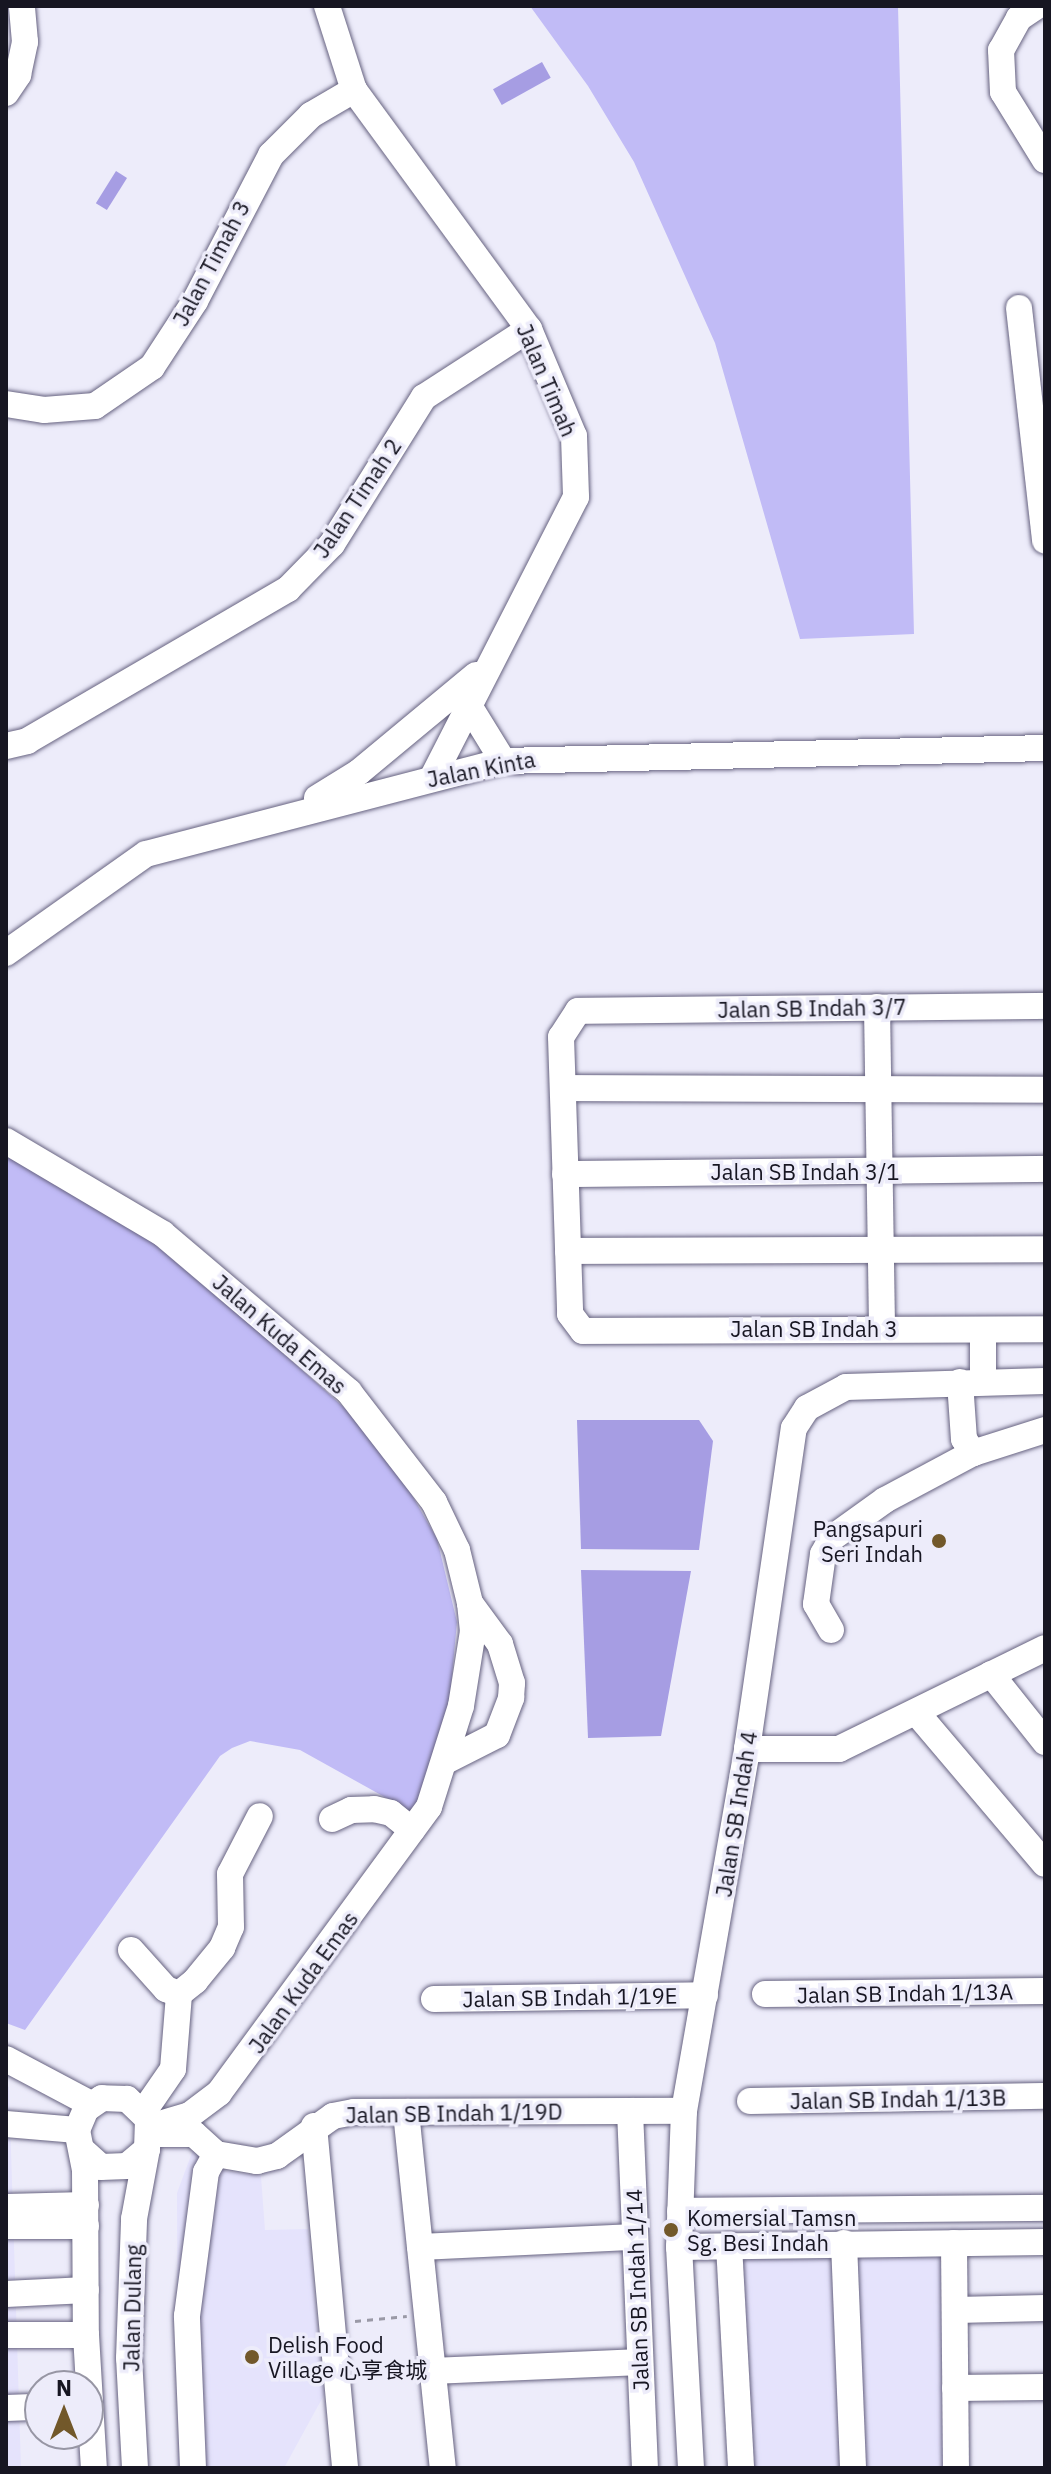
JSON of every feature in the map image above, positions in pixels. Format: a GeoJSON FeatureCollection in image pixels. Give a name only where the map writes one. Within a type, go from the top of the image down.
{"type":"FeatureCollection","features":[{"type":"Feature","properties":{"kind":"street"},"geometry":{"type":"LineString","coordinates":[[6,93],[18,75],[25,42],[22,6]]}},
{"type":"Feature","properties":{"kind":"street","name":"Jalan Timah"},"geometry":{"type":"LineString","coordinates":[[327,6],[354,90],[529,329],[574,436],[576,497],[487,665],[432,778]]}},
{"type":"Feature","properties":{"kind":"street"},"geometry":{"type":"LineString","coordinates":[[1037,6],[1019,18],[1001,50],[1003,92],[1045,160]]}},
{"type":"Feature","properties":{"kind":"street","name":"Jalan Timah 3"},"geometry":{"type":"LineString","coordinates":[[6,404],[44,410],[95,406],[152,367],[195,301],[271,155],[311,115],[354,90]]}},
{"type":"Feature","properties":{"kind":"street"},"geometry":{"type":"LineString","coordinates":[[1019,308],[1045,541]]}},
{"type":"Feature","properties":{"kind":"street","name":"Jalan Timah 2"},"geometry":{"type":"LineString","coordinates":[[6,746],[27,741],[288,589],[332,544],[424,397],[529,329]]}},
{"type":"Feature","properties":{"kind":"street"},"geometry":{"type":"LineString","coordinates":[[295,812],[359,772],[487,665]]}},
{"type":"Feature","properties":{"kind":"street"},"geometry":{"type":"LineString","coordinates":[[468,704],[503,761]]}},
{"type":"Feature","properties":{"kind":"street","name":"Jalan Kinta"},"geometry":{"type":"LineString","coordinates":[[6,953],[146,854],[295,812],[503,761],[1045,748]]}},
{"type":"Feature","properties":{"kind":"street","name":"Jalan SB Indah 3/7"},"geometry":{"type":"LineString","coordinates":[[563,1088],[561,1037],[578,1011],[1045,1006]]}},
{"type":"Feature","properties":{"kind":"street"},"geometry":{"type":"LineString","coordinates":[[877,1007],[882,1328]]}},
{"type":"Feature","properties":{"kind":"street"},"geometry":{"type":"LineString","coordinates":[[1045,1090],[877,1092],[563,1088],[568,1251],[1045,1249]]}},
{"type":"Feature","properties":{"kind":"street","name":"Jalan Kuda Emas"},"geometry":{"type":"LineString","coordinates":[[6,1141],[163,1234],[349,1392],[434,1502],[457,1550],[470,1603],[473,1631],[446,1761],[429,1807],[219,2093],[190,2115],[148,2131]]}},
{"type":"Feature","properties":{"kind":"street","name":"Jalan SB Indah 3/1"},"geometry":{"type":"LineString","coordinates":[[565,1174],[1045,1169]]}},
{"type":"Feature","properties":{"kind":"street","name":"Jalan SB Indah 3"},"geometry":{"type":"LineString","coordinates":[[568,1251],[570,1314],[583,1331],[1045,1329]]}},
{"type":"Feature","properties":{"kind":"street"},"geometry":{"type":"LineString","coordinates":[[973,1453],[964,1439],[971,1382],[983,1330]]}},
{"type":"Feature","properties":{"kind":"street","name":"Jalan SB Indah 4"},"geometry":{"type":"LineString","coordinates":[[691,2468],[679,2247],[684,2111],[747,1749],[794,1428],[807,1408],[846,1387],[1045,1381]]}},
{"type":"Feature","properties":{"kind":"street"},"geometry":{"type":"LineString","coordinates":[[831,1630],[816,1604],[823,1554],[832,1538],[885,1500],[973,1453],[1045,1430]]}},
{"type":"Feature","properties":{"kind":"street","name":"Jalan Kuda Emas"},"geometry":{"type":"LineString","coordinates":[[446,1761],[497,1735],[511,1698],[512,1683],[500,1644],[470,1603]]}},
{"type":"Feature","properties":{"kind":"street"},"geometry":{"type":"LineString","coordinates":[[747,1749],[839,1749],[1045,1648]]}},
{"type":"Feature","properties":{"kind":"street"},"geometry":{"type":"LineString","coordinates":[[991,1674],[1045,1742]]}},
{"type":"Feature","properties":{"kind":"street"},"geometry":{"type":"LineString","coordinates":[[916,1712],[1045,1864]]}},
{"type":"Feature","properties":{"kind":"street"},"geometry":{"type":"LineString","coordinates":[[332,1819],[351,1810],[374,1809],[391,1813],[412,1830]]}},
{"type":"Feature","properties":{"kind":"street"},"geometry":{"type":"LineString","coordinates":[[91,2104],[79,2140],[90,2160],[114,2169],[127,2166],[148,2131],[178,2053],[179,1994],[222,1948],[231,1927],[234,1857],[260,1816]]}},
{"type":"Feature","properties":{"kind":"street"},"geometry":{"type":"LineString","coordinates":[[131,1950],[153,1980],[179,1994]]}},
{"type":"Feature","properties":{"kind":"street","name":"Jalan SB Indah 1/13A"},"geometry":{"type":"LineString","coordinates":[[765,1994],[1045,1991]]}},
{"type":"Feature","properties":{"kind":"street","name":"Jalan SB Indah 1/19E"},"geometry":{"type":"LineString","coordinates":[[434,1999],[705,1995]]}},
{"type":"Feature","properties":{"kind":"street"},"geometry":{"type":"LineString","coordinates":[[6,2059],[91,2104],[115,2096],[148,2131]]}},
{"type":"Feature","properties":{"kind":"street","name":"Jalan SB Indah 1/13B"},"geometry":{"type":"LineString","coordinates":[[750,2101],[1045,2096]]}},
{"type":"Feature","properties":{"kind":"street","name":"Jalan SB Indah 1/14"},"geometry":{"type":"LineString","coordinates":[[630,2111],[645,2468]]}},
{"type":"Feature","properties":{"kind":"street","name":"Jalan SB Indah 1/19D"},"geometry":{"type":"LineString","coordinates":[[148,2131],[194,2134],[216,2154],[257,2161],[277,2156],[314,2126],[342,2114],[684,2111]]}},
{"type":"Feature","properties":{"kind":"street"},"geometry":{"type":"LineString","coordinates":[[406,2112],[443,2468]]}},
{"type":"Feature","properties":{"kind":"street"},"geometry":{"type":"LineString","coordinates":[[6,2124],[79,2140]]}},
{"type":"Feature","properties":{"kind":"street"},"geometry":{"type":"LineString","coordinates":[[314,2126],[345,2468]]}},
{"type":"Feature","properties":{"kind":"street","name":"Jalan Dulang"},"geometry":{"type":"LineString","coordinates":[[135,2468],[129,2358],[133,2235],[148,2131]]}},
{"type":"Feature","properties":{"kind":"street","name":"Jalan Dulang"},"geometry":{"type":"LineString","coordinates":[[79,2140],[86,2215],[88,2370]]}},
{"type":"Feature","properties":{"kind":"street"},"geometry":{"type":"LineString","coordinates":[[193,2468],[187,2316],[206,2172],[216,2154]]}},
{"type":"Feature","properties":{"kind":"street"},"geometry":{"type":"LineString","coordinates":[[6,2207],[86,2215]]}},
{"type":"Feature","properties":{"kind":"street"},"geometry":{"type":"LineString","coordinates":[[680,2211],[1045,2208]]}},
{"type":"Feature","properties":{"kind":"street"},"geometry":{"type":"LineString","coordinates":[[6,2226],[86,2215]]}},
{"type":"Feature","properties":{"kind":"street"},"geometry":{"type":"LineString","coordinates":[[420,2247],[635,2237]]}},
{"type":"Feature","properties":{"kind":"street"},"geometry":{"type":"LineString","coordinates":[[679,2247],[1045,2242]]}},
{"type":"Feature","properties":{"kind":"street"},"geometry":{"type":"LineString","coordinates":[[844,2243],[853,2468]]}},
{"type":"Feature","properties":{"kind":"street"},"geometry":{"type":"LineString","coordinates":[[954,2243],[956,2468]]}},
{"type":"Feature","properties":{"kind":"street"},"geometry":{"type":"LineString","coordinates":[[729,2245],[741,2468]]}},
{"type":"Feature","properties":{"kind":"street"},"geometry":{"type":"LineString","coordinates":[[6,2294],[86,2295]]}},
{"type":"Feature","properties":{"kind":"street"},"geometry":{"type":"LineString","coordinates":[[6,2304],[86,2295]]}},
{"type":"Feature","properties":{"kind":"street"},"geometry":{"type":"LineString","coordinates":[[955,2310],[1045,2308]]}},
{"type":"Feature","properties":{"kind":"street"},"geometry":{"type":"LineString","coordinates":[[6,2335],[86,2335]]}},
{"type":"Feature","properties":{"kind":"street"},"geometry":{"type":"LineString","coordinates":[[433,2371],[640,2362]]}},
{"type":"Feature","properties":{"kind":"street"},"geometry":{"type":"LineString","coordinates":[[955,2388],[1045,2387]]}},
{"type":"Feature","properties":{"kind":"path"},"geometry":{"type":"LineString","coordinates":[[331,2323],[427,2315]]}},
{"type":"Feature","properties":{"kind":"shaded area"},"geometry":{"type":"Polygon","coordinates":[[[530,6],[898,6],[914,634],[800,639],[715,343],[634,162],[588,86],[530,6]]]}},
{"type":"Feature","properties":{"kind":"shaded area"},"geometry":{"type":"Polygon","coordinates":[[[542,62],[551,78],[502,105],[493,89],[542,62]]]}},
{"type":"Feature","properties":{"kind":"shaded area"},"geometry":{"type":"Polygon","coordinates":[[[116,171],[127,178],[107,210],[96,203],[116,171]]]}},
{"type":"Feature","properties":{"kind":"shaded area"},"geometry":{"type":"Polygon","coordinates":[[[6,1154],[169,1252],[358,1420],[409,1490],[437,1539],[457,1622],[448,1718],[417,1815],[300,1750],[250,1741],[232,1748],[220,1756],[25,2030],[6,2023],[6,1154]]]}},
{"type":"Feature","properties":{"kind":"shaded area"},"geometry":{"type":"Polygon","coordinates":[[[577,1420],[699,1420],[713,1441],[699,1550],[581,1549],[577,1420]]]}},
{"type":"Feature","properties":{"kind":"shaded area"},"geometry":{"type":"Polygon","coordinates":[[[581,1570],[691,1571],[661,1736],[588,1738],[581,1570]]]}},
{"type":"Feature","properties":{"kind":"shaded area"},"geometry":{"type":"Polygon","coordinates":[[[6,2086],[9,2087],[21,2468],[6,2468],[6,2086]]]}},
{"type":"Feature","properties":{"kind":"shaded area"},"geometry":{"type":"Polygon","coordinates":[[[193,2150],[225,2171],[261,2176],[265,2230],[308,2229],[324,2395],[284,2468],[178,2468],[177,2193],[193,2150]]]}},
{"type":"Feature","properties":{"kind":"shaded area"},"geometry":{"type":"Polygon","coordinates":[[[943,2252],[947,2468],[745,2468],[741,2256],[943,2252]]]}},
{"type":"Feature","properties":{"kind":"place","name":"Pangsapuri Seri Indah"},"geometry":{"type":"Point","coordinates":[939,1541]}},
{"type":"Feature","properties":{"kind":"place","name":"Komersial Tamsn Sg. Besi Indah"},"geometry":{"type":"Point","coordinates":[671,2230]}},
{"type":"Feature","properties":{"kind":"place","name":"Delish Food Village 心享食城"},"geometry":{"type":"Point","coordinates":[252,2357]}}]}
